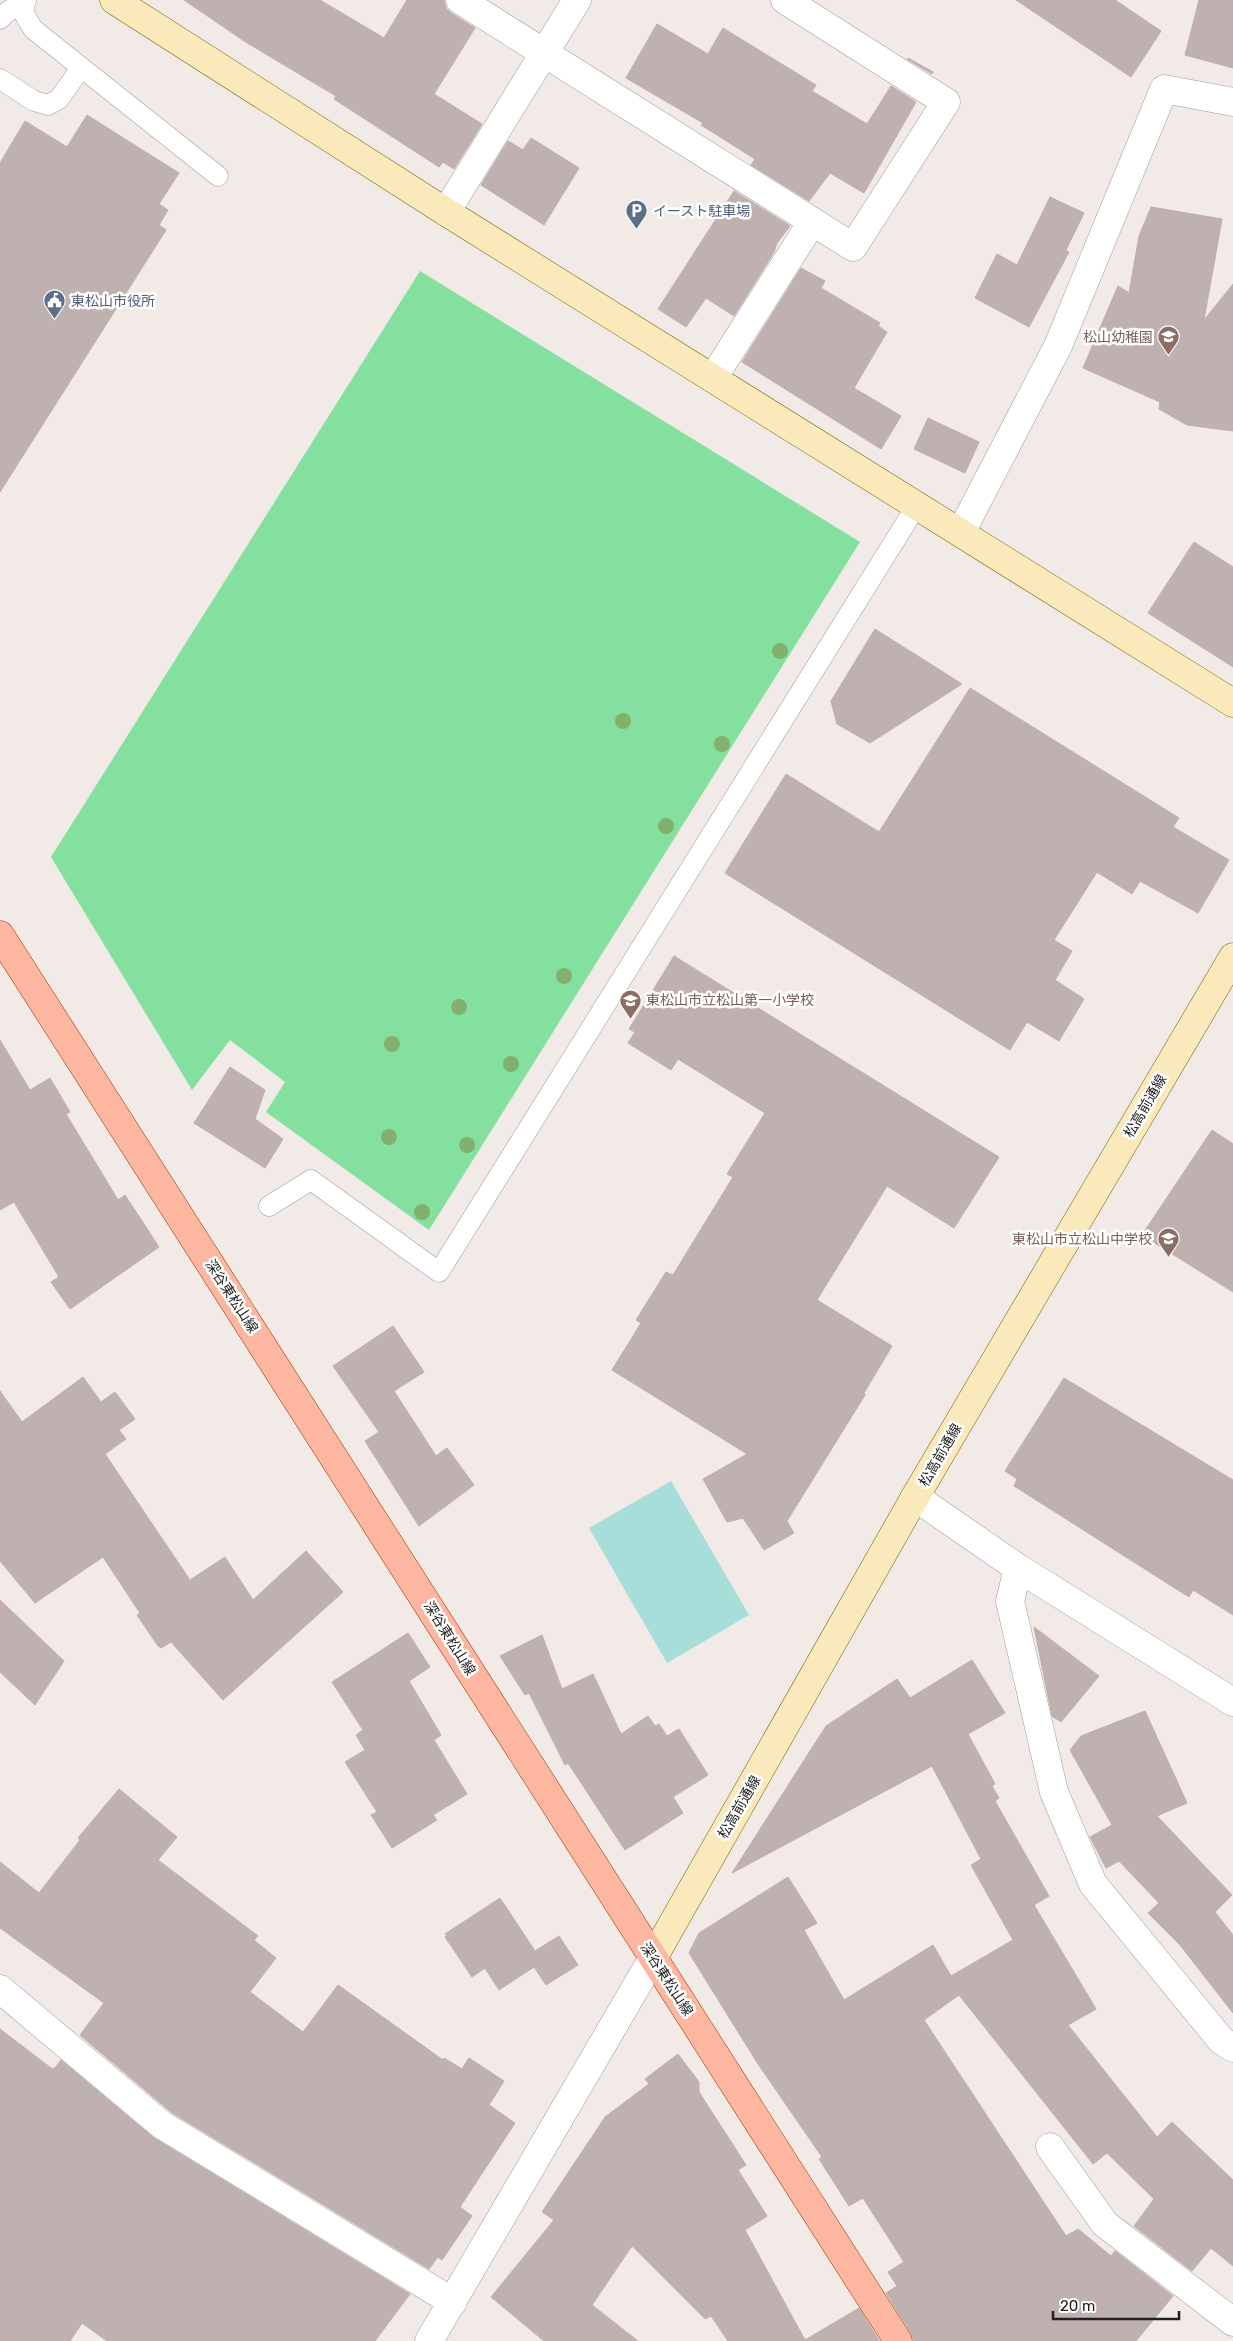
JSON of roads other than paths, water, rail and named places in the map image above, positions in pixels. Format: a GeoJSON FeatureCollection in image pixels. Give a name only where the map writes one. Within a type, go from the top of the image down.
{"type":"FeatureCollection","features":[{"type":"Feature","properties":{"kind":"main road","name":"深谷東松山線"},"geometry":{"type":"LineString","coordinates":[[0,935],[898,2341]]}},
{"type":"Feature","properties":{"kind":"street"},"geometry":{"type":"LineString","coordinates":[[114,0],[446,212],[1233,703]]}},
{"type":"Feature","properties":{"kind":"street"},"geometry":{"type":"LineString","coordinates":[[460,0],[853,247],[946,102],[817,9],[785,0]]}},
{"type":"Feature","properties":{"kind":"street"},"geometry":{"type":"LineString","coordinates":[[446,212],[577,0]]}},
{"type":"Feature","properties":{"kind":"street"},"geometry":{"type":"LineString","coordinates":[[961,532],[1058,346],[1164,90],[1233,102]]}},
{"type":"Feature","properties":{"kind":"street"},"geometry":{"type":"LineString","coordinates":[[713,378],[812,222]]}},
{"type":"Feature","properties":{"kind":"street","name":"松高前通線"},"geometry":{"type":"LineString","coordinates":[[653,1958],[915,1498],[1233,957]]}},
{"type":"Feature","properties":{"kind":"street"},"geometry":{"type":"LineString","coordinates":[[915,1498],[1018,1568],[1233,1702]]}},
{"type":"Feature","properties":{"kind":"street"},"geometry":{"type":"LineString","coordinates":[[1018,1568],[1010,1601],[1052,1783],[1093,1884],[1221,2040],[1233,2048]]}},
{"type":"Feature","properties":{"kind":"street"},"geometry":{"type":"LineString","coordinates":[[429,2341],[653,1958]]}},
{"type":"Feature","properties":{"kind":"street"},"geometry":{"type":"LineString","coordinates":[[0,1988],[162,2125],[453,2302]]}},
{"type":"Feature","properties":{"kind":"street"},"geometry":{"type":"LineString","coordinates":[[1050,2147],[1105,2224],[1233,2323],[1219,2341]]}},
{"type":"Feature","properties":{"kind":"lane"},"geometry":{"type":"LineString","coordinates":[[0,19],[8,11],[26,1]]}},
{"type":"Feature","properties":{"kind":"lane"},"geometry":{"type":"LineString","coordinates":[[26,1],[23,12],[32,29],[218,176]]}},
{"type":"Feature","properties":{"kind":"lane"},"geometry":{"type":"LineString","coordinates":[[0,79],[34,101],[48,105],[59,99],[81,68]]}},
{"type":"Feature","properties":{"kind":"lane"},"geometry":{"type":"LineString","coordinates":[[269,1206],[311,1180],[439,1272],[917,505]]}},
{"type":"Feature","properties":{"kind":"water"},"geometry":{"type":"Polygon","coordinates":[[[671,1481],[749,1615],[667,1663],[589,1528],[671,1481]]]}},
{"type":"Feature","properties":{"kind":"place","name":"イースト駐車場"},"geometry":{"type":"Point","coordinates":[637,230]}},
{"type":"Feature","properties":{"kind":"place","name":"東松山市役所"},"geometry":{"type":"Point","coordinates":[55,320]}},
{"type":"Feature","properties":{"kind":"place","name":"松山幼稚園"},"geometry":{"type":"Point","coordinates":[1169,356]}},
{"type":"Feature","properties":{"kind":"place","name":"東松山市立松山第一小学校"},"geometry":{"type":"Point","coordinates":[630,1019]}},
{"type":"Feature","properties":{"kind":"place","name":"東松山市立松山中学校"},"geometry":{"type":"Point","coordinates":[1168,1258]}}]}
